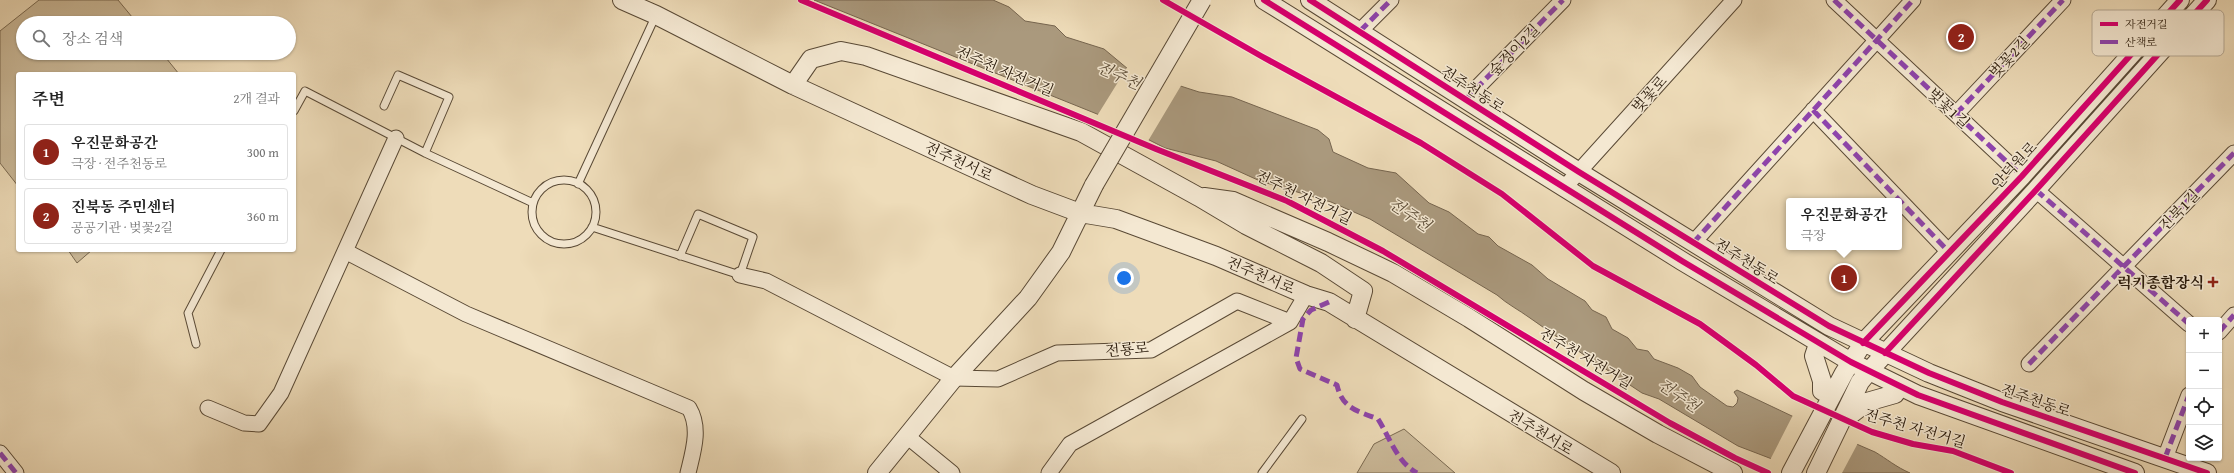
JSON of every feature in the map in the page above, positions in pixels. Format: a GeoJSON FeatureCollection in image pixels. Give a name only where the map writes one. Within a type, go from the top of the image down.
{"type":"FeatureCollection","features":[{"type":"Feature","properties":{"kind":"street","name":"전주천서로"},"geometry":{"type":"LineString","coordinates":[[622,0],[656,15],[793,85],[1032,195],[1080,213],[1116,219],[1216,256],[1306,295],[1329,302],[1611,473]]}},
{"type":"Feature","properties":{"kind":"street"},"geometry":{"type":"LineString","coordinates":[[877,473],[908,437],[954,378],[1028,298],[1060,252],[1094,185],[1202,0]]}},
{"type":"Feature","properties":{"kind":"street"},"geometry":{"type":"LineString","coordinates":[[1264,0],[1564,188],[1816,350],[1847,368],[1892,391],[1988,421],[2136,473]]}},
{"type":"Feature","properties":{"kind":"street","name":"전주천동로"},"geometry":{"type":"LineString","coordinates":[[1310,0],[1579,172],[1829,326],[1885,353],[2002,402],[2207,473]]}},
{"type":"Feature","properties":{"kind":"street"},"geometry":{"type":"LineString","coordinates":[[1360,31],[1391,0]]}},
{"type":"Feature","properties":{"kind":"street","name":"숲정이2길"},"geometry":{"type":"LineString","coordinates":[[1465,100],[1563,0]]}},
{"type":"Feature","properties":{"kind":"street","name":"벚꽃로"},"geometry":{"type":"LineString","coordinates":[[1564,188],[1734,0]]}},
{"type":"Feature","properties":{"kind":"street","name":"벚꽃1길"},"geometry":{"type":"LineString","coordinates":[[1834,0],[2022,176]]}},
{"type":"Feature","properties":{"kind":"street"},"geometry":{"type":"LineString","coordinates":[[1693,243],[1913,0]]}},
{"type":"Feature","properties":{"kind":"street","name":"벚꽃2길"},"geometry":{"type":"LineString","coordinates":[[1956,114],[2063,0]]}},
{"type":"Feature","properties":{"kind":"street","name":"안덕원로"},"geometry":{"type":"LineString","coordinates":[[2171,10],[2180,0]]}},
{"type":"Feature","properties":{"kind":"street"},"geometry":{"type":"LineString","coordinates":[[2199,10],[2208,0]]}},
{"type":"Feature","properties":{"kind":"street"},"geometry":{"type":"LineString","coordinates":[[793,85],[811,59],[841,52],[866,56],[1081,132],[1199,197],[1246,225],[1321,264],[1363,291],[1355,319]]}},
{"type":"Feature","properties":{"kind":"street","name":"안덕원로"},"geometry":{"type":"LineString","coordinates":[[1791,473],[1847,368],[1863,343],[2022,176],[2130,56]]}},
{"type":"Feature","properties":{"kind":"street"},"geometry":{"type":"LineString","coordinates":[[1816,473],[1865,376],[2157,56]]}},
{"type":"Feature","properties":{"kind":"street"},"geometry":{"type":"LineString","coordinates":[[1813,110],[1897,198]]}},
{"type":"Feature","properties":{"kind":"street"},"geometry":{"type":"LineString","coordinates":[[208,408],[244,423],[259,424],[281,393],[396,138]]}},
{"type":"Feature","properties":{"kind":"street","name":"진북1길"},"geometry":{"type":"LineString","coordinates":[[2030,364],[2234,153]]}},
{"type":"Feature","properties":{"kind":"street"},"geometry":{"type":"LineString","coordinates":[[2036,190],[2186,321]]}},
{"type":"Feature","properties":{"kind":"street"},"geometry":{"type":"LineString","coordinates":[[1199,197],[1233,201],[1328,242],[1393,273],[1469,318],[1584,391],[1658,434],[1733,473]]}},
{"type":"Feature","properties":{"kind":"street"},"geometry":{"type":"LineString","coordinates":[[1902,203],[1950,253]]}},
{"type":"Feature","properties":{"kind":"street"},"geometry":{"type":"LineString","coordinates":[[345,251],[466,314],[689,408],[693,416],[696,435],[688,473]]}},
{"type":"Feature","properties":{"kind":"street"},"geometry":{"type":"LineString","coordinates":[[740,275],[766,280],[954,378]]}},
{"type":"Feature","properties":{"kind":"street","name":"전주천서로"},"geometry":{"type":"LineString","coordinates":[[1290,322],[1306,295]]}},
{"type":"Feature","properties":{"kind":"street","name":"전룡로"},"geometry":{"type":"LineString","coordinates":[[954,378],[998,379],[1057,353],[1151,350],[1237,301],[1290,322]]}},
{"type":"Feature","properties":{"kind":"street"},"geometry":{"type":"LineString","coordinates":[[2222,329],[2234,315]]}},
{"type":"Feature","properties":{"kind":"street"},"geometry":{"type":"LineString","coordinates":[[1049,473],[1070,444],[1290,322]]}},
{"type":"Feature","properties":{"kind":"street"},"geometry":{"type":"LineString","coordinates":[[1816,350],[1822,381],[1822,391],[1832,396]]}},
{"type":"Feature","properties":{"kind":"street"},"geometry":{"type":"LineString","coordinates":[[1846,412],[1850,415],[1867,402],[1892,391]]}},
{"type":"Feature","properties":{"kind":"street"},"geometry":{"type":"LineString","coordinates":[[2165,458],[2186,403]]}},
{"type":"Feature","properties":{"kind":"street"},"geometry":{"type":"LineString","coordinates":[[908,437],[952,473]]}},
{"type":"Feature","properties":{"kind":"street"},"geometry":{"type":"LineString","coordinates":[[0,452],[16,473]]}},
{"type":"Feature","properties":{"kind":"lane"},"geometry":{"type":"LineString","coordinates":[[578,184],[656,15]]}},
{"type":"Feature","properties":{"kind":"lane"},"geometry":{"type":"LineString","coordinates":[[384,106],[398,75],[450,97],[425,153]]}},
{"type":"Feature","properties":{"kind":"lane"},"geometry":{"type":"LineString","coordinates":[[296,107],[305,91],[425,153],[533,203]]}},
{"type":"Feature","properties":{"kind":"lane"},"geometry":{"type":"LineString","coordinates":[[562,181],[578,184],[592,198],[595,217],[592,227],[578,241],[558,244],[540,234],[534,224],[532,214],[533,203],[538,193],[546,186],[562,181]]}},
{"type":"Feature","properties":{"kind":"lane"},"geometry":{"type":"LineString","coordinates":[[592,227],[680,256],[740,275],[753,237],[698,214],[680,256]]}},
{"type":"Feature","properties":{"kind":"lane"},"geometry":{"type":"LineString","coordinates":[[196,344],[188,313],[220,252]]}},
{"type":"Feature","properties":{"kind":"lane"},"geometry":{"type":"LineString","coordinates":[[1262,473],[1302,419]]}},
{"type":"Feature","properties":{"kind":"shaded area"},"geometry":{"type":"Polygon","coordinates":[[[39,0],[118,0],[131,16],[19,16],[39,0]]]}},
{"type":"Feature","properties":{"kind":"shaded area"},"geometry":{"type":"Polygon","coordinates":[[[16,18],[16,60],[168,60],[177,72],[16,72],[16,183],[0,163],[0,31],[16,18]]]}},
{"type":"Feature","properties":{"kind":"shaded area"},"geometry":{"type":"Polygon","coordinates":[[[69,252],[90,252],[77,263],[69,252]]]}},
{"type":"Feature","properties":{"kind":"shaded area"},"geometry":{"type":"Polygon","coordinates":[[[1404,429],[1455,473],[1357,473],[1374,444],[1404,429]]]}},
{"type":"Feature","properties":{"kind":"water","name":"전주천"},"geometry":{"type":"Polygon","coordinates":[[[814,0],[993,0],[1009,7],[1025,21],[1055,26],[1066,37],[1104,49],[1128,69],[1199,92],[1232,97],[1318,130],[1329,139],[1333,152],[1368,168],[1396,173],[1429,203],[1449,212],[1478,234],[1489,237],[1498,246],[1532,265],[1548,279],[1585,301],[1592,310],[1606,317],[1612,329],[1628,338],[1637,349],[1648,351],[1654,359],[1678,368],[1692,376],[1700,387],[1727,406],[1733,407],[1737,403],[1738,398],[1734,392],[1737,390],[1794,417],[1875,452],[1896,466],[1910,473],[1801,473],[1772,459],[1738,446],[1659,399],[1642,393],[1497,295],[1370,219],[1331,202],[1260,181],[1216,161],[1165,148],[1102,116],[814,0]]]}},
{"type":"Feature","properties":{"kind":"pier"},"geometry":{"type":"Polygon","coordinates":[[[1128,66],[1182,84],[1148,141],[1097,116],[1128,66]]]}},
{"type":"Feature","properties":{"kind":"pier"},"geometry":{"type":"Polygon","coordinates":[[[1793,415],[1858,443],[1842,473],[1797,473],[1770,460],[1793,415]]]}},
{"type":"Feature","properties":{"kind":"marked path"},"geometry":{"type":"LineString","coordinates":[[1360,31],[1391,0]]}},
{"type":"Feature","properties":{"kind":"marked path"},"geometry":{"type":"LineString","coordinates":[[1465,100],[1563,0]]}},
{"type":"Feature","properties":{"kind":"marked path"},"geometry":{"type":"LineString","coordinates":[[1834,0],[2022,176]]}},
{"type":"Feature","properties":{"kind":"marked path"},"geometry":{"type":"LineString","coordinates":[[1693,243],[1913,0]]}},
{"type":"Feature","properties":{"kind":"marked path"},"geometry":{"type":"LineString","coordinates":[[1956,114],[2063,0]]}},
{"type":"Feature","properties":{"kind":"marked path"},"geometry":{"type":"LineString","coordinates":[[1813,110],[1897,198]]}},
{"type":"Feature","properties":{"kind":"marked path"},"geometry":{"type":"LineString","coordinates":[[2029,364],[2234,153]]}},
{"type":"Feature","properties":{"kind":"marked path"},"geometry":{"type":"LineString","coordinates":[[2036,190],[2186,321]]}},
{"type":"Feature","properties":{"kind":"marked path"},"geometry":{"type":"LineString","coordinates":[[1902,203],[1950,253]]}},
{"type":"Feature","properties":{"kind":"marked path"},"geometry":{"type":"LineString","coordinates":[[1329,302],[1311,310],[1303,319],[1296,358],[1300,369],[1337,385],[1339,393],[1347,404],[1357,411],[1378,419],[1394,449],[1404,463],[1417,473]]}},
{"type":"Feature","properties":{"kind":"marked path"},"geometry":{"type":"LineString","coordinates":[[2222,329],[2234,315]]}},
{"type":"Feature","properties":{"kind":"marked path"},"geometry":{"type":"LineString","coordinates":[[2165,458],[2186,403]]}},
{"type":"Feature","properties":{"kind":"marked path"},"geometry":{"type":"LineString","coordinates":[[0,453],[16,473]]}},
{"type":"Feature","properties":{"kind":"cycle path","name":"전주천 자전거길"},"geometry":{"type":"LineString","coordinates":[[801,0],[1156,149],[1287,201],[1383,251],[1670,423],[1735,458],[1768,473]]}},
{"type":"Feature","properties":{"kind":"cycle path","name":"전주천 자전거길"},"geometry":{"type":"LineString","coordinates":[[1163,0],[1261,56],[1421,143],[1502,194],[1593,266],[1700,324],[1756,365],[1793,396],[1872,432],[1913,444],[1953,451],[2011,473]]}},
{"type":"Feature","properties":{"kind":"cycle path"},"geometry":{"type":"LineString","coordinates":[[1264,0],[1682,261],[1851,362],[1918,395],[2135,473]]}},
{"type":"Feature","properties":{"kind":"cycle path"},"geometry":{"type":"LineString","coordinates":[[1310,0],[1579,172],[1829,326],[1929,373],[2002,402],[2207,473]]}},
{"type":"Feature","properties":{"kind":"cycle path"},"geometry":{"type":"LineString","coordinates":[[2171,10],[2180,0]]}},
{"type":"Feature","properties":{"kind":"cycle path"},"geometry":{"type":"LineString","coordinates":[[2198,10],[2207,0]]}},
{"type":"Feature","properties":{"kind":"cycle path"},"geometry":{"type":"LineString","coordinates":[[1863,343],[2022,176],[2130,56]]}},
{"type":"Feature","properties":{"kind":"cycle path"},"geometry":{"type":"LineString","coordinates":[[1885,353],[2036,190],[2157,56]]}},
{"type":"Feature","properties":{"kind":"place","name":"진북동 주민센터"},"geometry":{"type":"Point","coordinates":[1961,37]}},
{"type":"Feature","properties":{"kind":"place","name":"우진문화공간"},"geometry":{"type":"Point","coordinates":[1844,278]}},
{"type":"Feature","properties":{"kind":"place","name":"럭키종합장식"},"geometry":{"type":"Point","coordinates":[2213,282]}}]}
